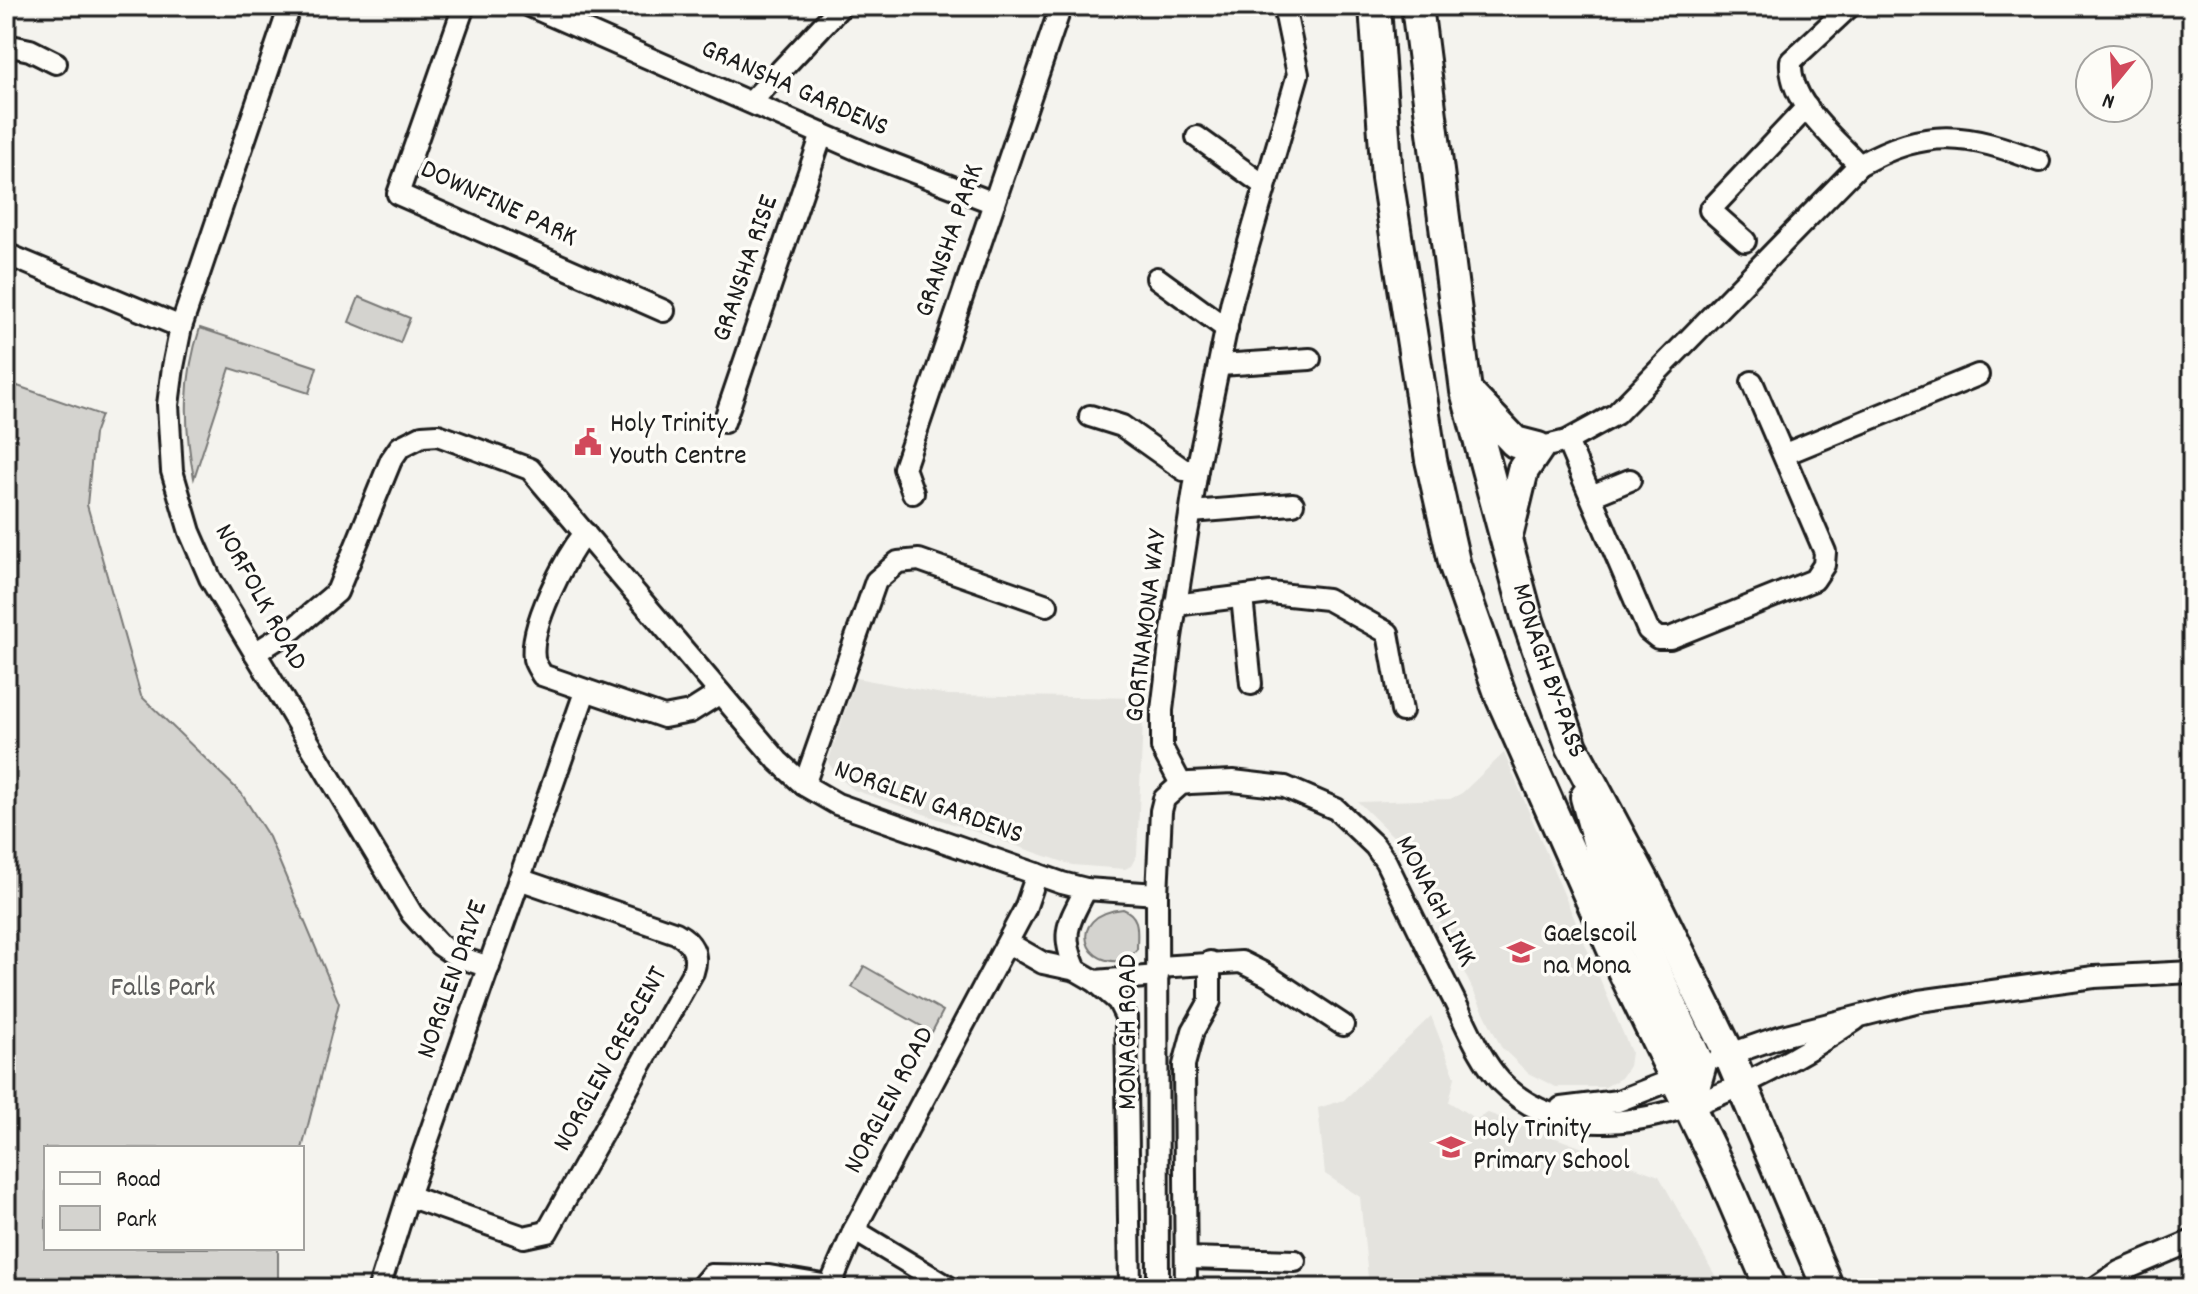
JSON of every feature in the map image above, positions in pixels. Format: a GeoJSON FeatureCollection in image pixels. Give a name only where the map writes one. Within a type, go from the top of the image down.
{"type":"FeatureCollection","features":[{"type":"Feature","properties":{"kind":"highway","name":"MONAGH BY-PASS"},"geometry":{"type":"LineString","coordinates":[[1375,6],[1387,178],[1431,460],[1455,566],[1502,699],[1616,956],[1693,1087],[1771,1288]]}},
{"type":"Feature","properties":{"kind":"highway","name":"MONAGH BY-PASS"},"geometry":{"type":"LineString","coordinates":[[1417,6],[1466,391],[1506,544],[1572,747],[1649,891],[1729,1054],[1828,1288]]}},
{"type":"Feature","properties":{"kind":"highway"},"geometry":{"type":"LineString","coordinates":[[1466,391],[1515,442],[1553,445]]}},
{"type":"Feature","properties":{"kind":"highway"},"geometry":{"type":"LineString","coordinates":[[1506,544],[1523,470],[1553,445]]}},
{"type":"Feature","properties":{"kind":"highway"},"geometry":{"type":"LineString","coordinates":[[1572,747],[1602,856],[1693,1087],[1784,1269],[1786,1288]]}},
{"type":"Feature","properties":{"kind":"highway"},"geometry":{"type":"LineString","coordinates":[[1693,1087],[1729,1054]]}},
{"type":"Feature","properties":{"kind":"street","name":"NORFOLK ROAD"},"geometry":{"type":"LineString","coordinates":[[290,6],[181,327],[168,405],[172,471],[190,532],[210,578],[412,914],[440,945],[456,956],[489,967]]}},
{"type":"Feature","properties":{"kind":"street","name":"DOWNFINE PARK"},"geometry":{"type":"LineString","coordinates":[[464,6],[398,194],[664,311]]}},
{"type":"Feature","properties":{"kind":"street","name":"GRANSHA GARDENS"},"geometry":{"type":"LineString","coordinates":[[530,6],[573,14],[822,134],[994,203]]}},
{"type":"Feature","properties":{"kind":"street"},"geometry":{"type":"LineString","coordinates":[[751,102],[841,6]]}},
{"type":"Feature","properties":{"kind":"street","name":"GRANSHA PARK"},"geometry":{"type":"LineString","coordinates":[[913,493],[904,468],[1061,6]]}},
{"type":"Feature","properties":{"kind":"street","name":"GORTNAMONA WAY"},"geometry":{"type":"LineString","coordinates":[[1181,784],[1162,748],[1162,710],[1175,605],[1197,470],[1227,329],[1298,74],[1284,6]]}},
{"type":"Feature","properties":{"kind":"street"},"geometry":{"type":"LineString","coordinates":[[1850,6],[1791,61],[1793,86],[1807,107],[1859,165]]}},
{"type":"Feature","properties":{"kind":"street"},"geometry":{"type":"LineString","coordinates":[[6,45],[30,50],[56,63]]}},
{"type":"Feature","properties":{"kind":"street"},"geometry":{"type":"LineString","coordinates":[[1745,241],[1710,210],[1807,107]]}},
{"type":"Feature","properties":{"kind":"street","name":"GRANSHA RISE"},"geometry":{"type":"LineString","coordinates":[[724,422],[822,134]]}},
{"type":"Feature","properties":{"kind":"street"},"geometry":{"type":"LineString","coordinates":[[1197,137],[1265,186]]}},
{"type":"Feature","properties":{"kind":"street"},"geometry":{"type":"LineString","coordinates":[[1752,382],[1825,552],[1824,565],[1814,580],[1670,638],[1658,638],[1648,630],[1591,496],[1553,445],[1616,414],[1859,165],[1894,146],[1936,137],[1988,141],[2039,161]]}},
{"type":"Feature","properties":{"kind":"street"},"geometry":{"type":"LineString","coordinates":[[6,254],[181,327]]}},
{"type":"Feature","properties":{"kind":"street"},"geometry":{"type":"LineString","coordinates":[[1157,278],[1227,329]]}},
{"type":"Feature","properties":{"kind":"street"},"geometry":{"type":"LineString","coordinates":[[1220,365],[1310,359]]}},
{"type":"Feature","properties":{"kind":"street"},"geometry":{"type":"LineString","coordinates":[[1785,454],[1978,375]]}},
{"type":"Feature","properties":{"kind":"street"},"geometry":{"type":"LineString","coordinates":[[1090,416],[1122,426],[1184,470],[1197,470]]}},
{"type":"Feature","properties":{"kind":"street","name":"NORGLEN GARDENS"},"geometry":{"type":"LineString","coordinates":[[255,653],[293,629],[337,592],[391,460],[400,447],[422,436],[438,435],[530,469],[778,761],[804,785],[837,804],[1037,874],[1086,889],[1157,894]]}},
{"type":"Feature","properties":{"kind":"street"},"geometry":{"type":"LineString","coordinates":[[1591,496],[1630,480]]}},
{"type":"Feature","properties":{"kind":"street"},"geometry":{"type":"LineString","coordinates":[[1191,512],[1293,504]]}},
{"type":"Feature","properties":{"kind":"street"},"geometry":{"type":"LineString","coordinates":[[585,533],[566,556],[536,639],[534,659],[542,675],[664,717],[690,712],[720,693]]}},
{"type":"Feature","properties":{"kind":"street"},"geometry":{"type":"LineString","coordinates":[[804,785],[876,581],[898,562],[919,560],[1047,605]]}},
{"type":"Feature","properties":{"kind":"street"},"geometry":{"type":"LineString","coordinates":[[1175,605],[1270,593],[1327,599],[1388,633],[1402,711]]}},
{"type":"Feature","properties":{"kind":"street"},"geometry":{"type":"LineString","coordinates":[[1242,597],[1251,684]]}},
{"type":"Feature","properties":{"kind":"street","name":"NORGLEN DRIVE"},"geometry":{"type":"LineString","coordinates":[[379,1288],[408,1196],[585,692]]}},
{"type":"Feature","properties":{"kind":"street","name":"MONAGH LINK"},"geometry":{"type":"LineString","coordinates":[[1181,784],[1233,781],[1285,787],[1336,809],[1375,846],[1386,862],[1490,1069],[1521,1098],[1545,1110],[1596,1123],[1643,1121],[1693,1087]]}},
{"type":"Feature","properties":{"kind":"street","name":"MONAGH ROAD"},"geometry":{"type":"LineString","coordinates":[[1158,1288],[1157,894],[1161,811],[1170,792],[1181,784]]}},
{"type":"Feature","properties":{"kind":"street","name":"NORGLEN ROAD"},"geometry":{"type":"LineString","coordinates":[[829,1287],[854,1230],[1008,943],[1025,909],[1037,874]]}},
{"type":"Feature","properties":{"kind":"street","name":"NORGLEN CRESCENT"},"geometry":{"type":"LineString","coordinates":[[408,1196],[524,1237],[547,1232],[696,964],[692,946],[676,933],[519,879]]}},
{"type":"Feature","properties":{"kind":"street"},"geometry":{"type":"LineString","coordinates":[[1076,970],[1065,944],[1073,913],[1086,889]]}},
{"type":"Feature","properties":{"kind":"street"},"geometry":{"type":"LineString","coordinates":[[1008,943],[1043,963],[1076,970],[1095,981],[1210,962],[1241,962],[1267,975],[1343,1025]]}},
{"type":"Feature","properties":{"kind":"street","name":"MONAGH ROAD"},"geometry":{"type":"LineString","coordinates":[[1186,1288],[1184,1065],[1193,1031],[1210,1001],[1210,962]]}},
{"type":"Feature","properties":{"kind":"street"},"geometry":{"type":"LineString","coordinates":[[1729,1054],[1782,1036],[1855,1020],[1919,1001],[2094,977],[2192,972]]}},
{"type":"Feature","properties":{"kind":"street","name":"MONAGH ROAD"},"geometry":{"type":"LineString","coordinates":[[1095,981],[1118,1001],[1126,1017],[1130,1288]]}},
{"type":"Feature","properties":{"kind":"street","name":"MONAGH LINK"},"geometry":{"type":"LineString","coordinates":[[1545,1110],[1604,1105],[1693,1087],[1742,1084],[1798,1058],[1855,1020]]}},
{"type":"Feature","properties":{"kind":"street"},"geometry":{"type":"LineString","coordinates":[[854,1230],[950,1288]]}},
{"type":"Feature","properties":{"kind":"street"},"geometry":{"type":"LineString","coordinates":[[2095,1288],[2119,1272],[2192,1241]]}},
{"type":"Feature","properties":{"kind":"street"},"geometry":{"type":"LineString","coordinates":[[1186,1258],[1295,1261]]}},
{"type":"Feature","properties":{"kind":"street"},"geometry":{"type":"LineString","coordinates":[[700,1288],[711,1275],[728,1273],[829,1287]]}},
{"type":"Feature","properties":{"kind":"shaded area"},"geometry":{"type":"Polygon","coordinates":[[[856,678],[948,695],[1144,698],[1137,855],[1131,866],[1125,869],[1072,865],[854,790],[837,776],[828,762],[856,678]]]}},
{"type":"Feature","properties":{"kind":"shaded area","name":"Gaelscoil na Mona"},"geometry":{"type":"Polygon","coordinates":[[[1504,753],[1631,1052],[1629,1066],[1621,1078],[1605,1087],[1556,1087],[1528,1073],[1501,1047],[1401,844],[1358,802],[1450,799],[1462,793],[1504,753]]]}},
{"type":"Feature","properties":{"kind":"shaded area","name":"Holy Trinity Primary School"},"geometry":{"type":"Polygon","coordinates":[[[1431,1016],[1455,1077],[1449,1102],[1476,1119],[1488,1113],[1659,1176],[1722,1288],[1369,1288],[1360,1197],[1325,1174],[1318,1108],[1344,1100],[1431,1016]]]}},
{"type":"Feature","properties":{"kind":"green space"},"geometry":{"type":"Polygon","coordinates":[[[359,297],[410,318],[400,343],[349,322],[359,297]]]}},
{"type":"Feature","properties":{"kind":"green space"},"geometry":{"type":"Polygon","coordinates":[[[200,328],[317,367],[309,393],[230,368],[194,478],[188,440],[187,403],[190,365],[200,328]]]}},
{"type":"Feature","properties":{"kind":"green space","name":"Falls Park"},"geometry":{"type":"Polygon","coordinates":[[[6,382],[101,415],[94,434],[87,505],[141,696],[241,793],[269,837],[339,1003],[303,1146],[44,1146],[44,1250],[278,1250],[278,1288],[6,1288],[6,382]]]}},
{"type":"Feature","properties":{"kind":"green space"},"geometry":{"type":"Polygon","coordinates":[[[1123,909],[1135,920],[1137,949],[1128,959],[1113,961],[1101,958],[1087,942],[1087,931],[1092,921],[1104,913],[1123,909]]]}},
{"type":"Feature","properties":{"kind":"green space"},"geometry":{"type":"Polygon","coordinates":[[[864,966],[943,1011],[932,1032],[852,987],[864,966]]]}},
{"type":"Feature","properties":{"kind":"place","name":"Holy Trinity Youth Centre"},"geometry":{"type":"Point","coordinates":[588,442]}},
{"type":"Feature","properties":{"kind":"place","name":"Gaelscoil na Mona"},"geometry":{"type":"Point","coordinates":[1521,952]}},
{"type":"Feature","properties":{"kind":"place","name":"Holy Trinity Primary School"},"geometry":{"type":"Point","coordinates":[1451,1147]}}]}
